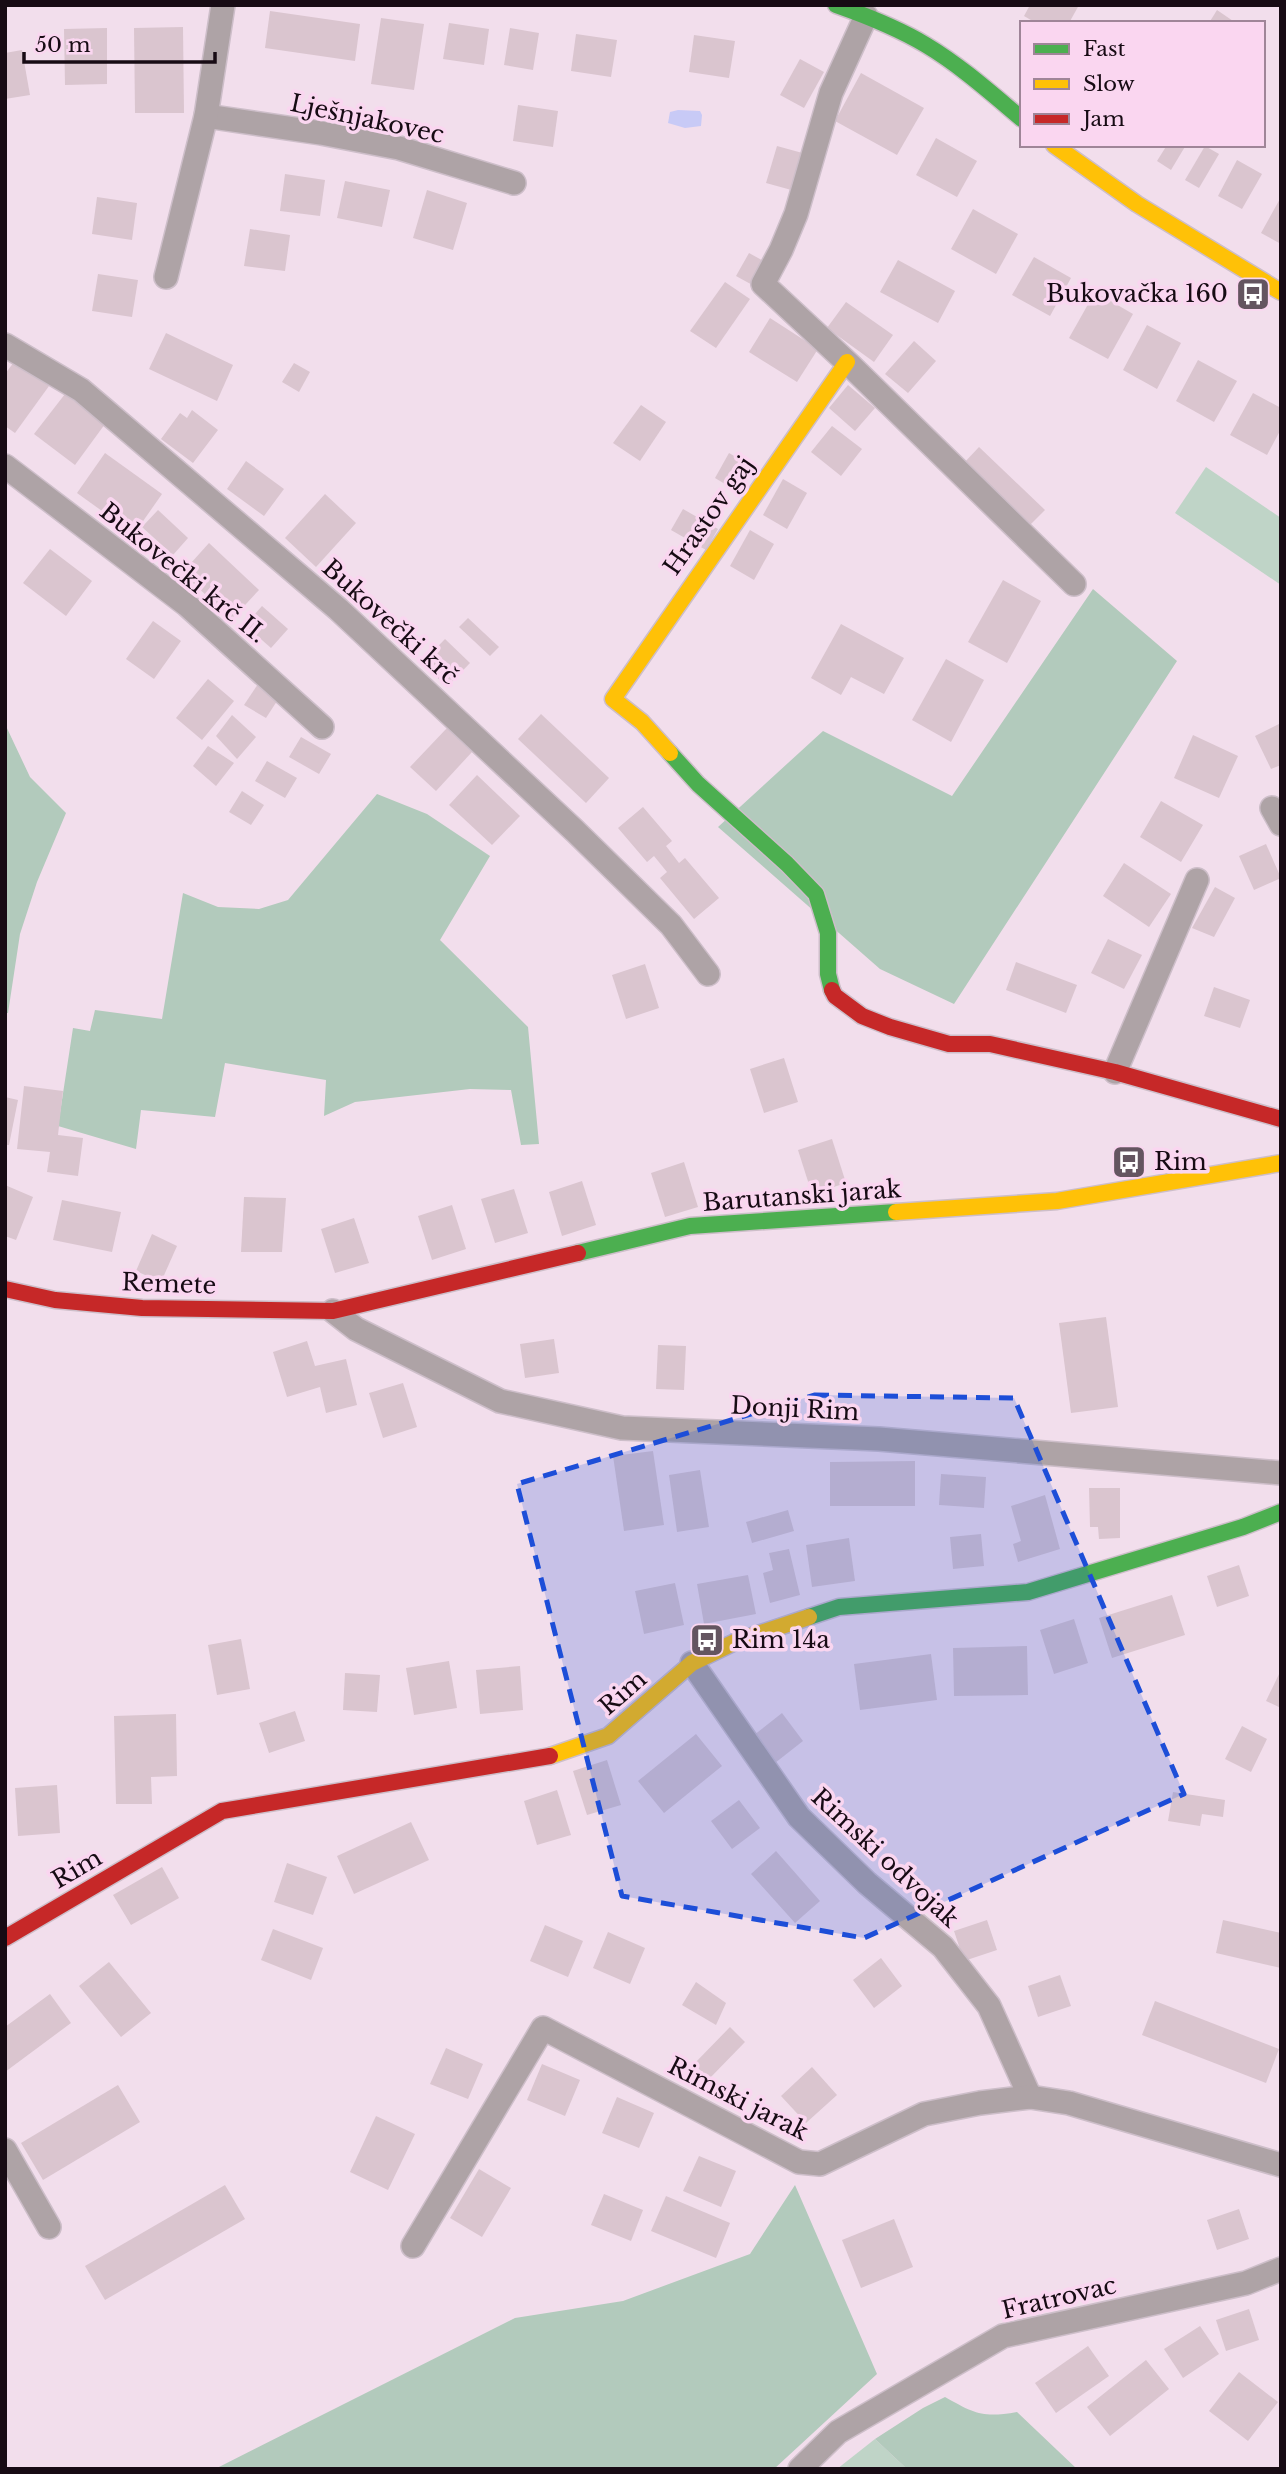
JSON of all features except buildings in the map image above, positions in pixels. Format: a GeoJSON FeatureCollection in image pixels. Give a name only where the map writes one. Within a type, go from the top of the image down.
{"type":"FeatureCollection","features":[{"type":"Feature","properties":{"kind":"street"},"geometry":{"type":"LineString","coordinates":[[166,277],[206,116],[223,5]]}},
{"type":"Feature","properties":{"kind":"street"},"geometry":{"type":"LineString","coordinates":[[836,5],[913,37],[954,64],[1020,117]]}},
{"type":"Feature","properties":{"kind":"street"},"geometry":{"type":"LineString","coordinates":[[866,16],[831,93],[796,214],[763,284],[847,362],[1074,584]]}},
{"type":"Feature","properties":{"kind":"street","name":"Lješnjakovec"},"geometry":{"type":"LineString","coordinates":[[206,116],[399,148],[514,183]]}},
{"type":"Feature","properties":{"kind":"street"},"geometry":{"type":"LineString","coordinates":[[1057,147],[1088,172],[1160,220],[1281,292]]}},
{"type":"Feature","properties":{"kind":"street","name":"Bukovečki krč"},"geometry":{"type":"LineString","coordinates":[[5,345],[81,390],[338,609],[575,831],[671,925],[708,974]]}},
{"type":"Feature","properties":{"kind":"street","name":"Hrastov gaj"},"geometry":{"type":"LineString","coordinates":[[847,362],[613,699],[642,722],[698,784],[787,864],[816,894],[828,933],[831,988],[847,1006],[862,1016],[890,1027],[949,1044],[990,1044],[1115,1072]]}},
{"type":"Feature","properties":{"kind":"street","name":"Bukovečki krč II."},"geometry":{"type":"LineString","coordinates":[[5,466],[187,605],[322,727]]}},
{"type":"Feature","properties":{"kind":"street"},"geometry":{"type":"LineString","coordinates":[[1197,880],[1115,1072],[1281,1119]]}},
{"type":"Feature","properties":{"kind":"street","name":"Barutanski jarak"},"geometry":{"type":"LineString","coordinates":[[333,1311],[690,1226],[1057,1201],[1281,1163]]}},
{"type":"Feature","properties":{"kind":"street","name":"Remete"},"geometry":{"type":"LineString","coordinates":[[5,1289],[55,1300],[142,1308],[333,1311]]}},
{"type":"Feature","properties":{"kind":"street","name":"Donji Rim"},"geometry":{"type":"LineString","coordinates":[[333,1311],[356,1329],[500,1401],[622,1428],[878,1439],[1281,1473]]}},
{"type":"Feature","properties":{"kind":"street","name":"Rim"},"geometry":{"type":"LineString","coordinates":[[5,1938],[222,1811],[555,1755],[608,1736],[692,1663],[737,1641],[839,1607],[1028,1592],[1243,1527],[1281,1512]]}},
{"type":"Feature","properties":{"kind":"street","name":"Rimski odvojak"},"geometry":{"type":"LineString","coordinates":[[692,1663],[799,1817],[867,1883],[943,1947],[989,2006],[1030,2098]]}},
{"type":"Feature","properties":{"kind":"street","name":"Rimski jarak"},"geometry":{"type":"LineString","coordinates":[[413,2246],[543,2028],[799,2162],[820,2164],[924,2114],[981,2102],[1030,2098],[1069,2103],[1281,2165]]}},
{"type":"Feature","properties":{"kind":"street"},"geometry":{"type":"LineString","coordinates":[[5,2150],[49,2227]]}},
{"type":"Feature","properties":{"kind":"street","name":"Fratrovac"},"geometry":{"type":"LineString","coordinates":[[800,2469],[838,2432],[1003,2336],[1246,2283],[1281,2269]]}},
{"type":"Feature","properties":{"kind":"highlighted area"},"geometry":{"type":"Polygon","coordinates":[[[815,1395],[1014,1398],[1184,1794],[864,1938],[622,1896],[517,1484],[815,1395]]]}},
{"type":"Feature","properties":{"kind":"green space"},"geometry":{"type":"Polygon","coordinates":[[[1206,467],[1281,518],[1281,585],[1175,513],[1206,467]]]}},
{"type":"Feature","properties":{"kind":"green space"},"geometry":{"type":"Polygon","coordinates":[[[1093,589],[1177,661],[954,1004],[880,969],[718,827],[823,731],[952,796],[1093,589]]]}},
{"type":"Feature","properties":{"kind":"green space"},"geometry":{"type":"Polygon","coordinates":[[[5,724],[30,777],[66,813],[37,882],[20,934],[8,1013],[5,1013],[5,724]]]}},
{"type":"Feature","properties":{"kind":"green space"},"geometry":{"type":"Polygon","coordinates":[[[377,794],[427,814],[490,856],[440,940],[528,1027],[539,1144],[521,1145],[511,1090],[470,1089],[355,1102],[324,1116],[326,1080],[225,1063],[215,1117],[141,1110],[136,1149],[58,1126],[73,1028],[90,1031],[95,1010],[162,1019],[183,893],[218,907],[259,909],[288,900],[377,794]]]}},
{"type":"Feature","properties":{"kind":"green space"},"geometry":{"type":"Polygon","coordinates":[[[795,2185],[877,2374],[774,2469],[215,2469],[515,2318],[623,2301],[750,2254],[795,2185]]]}},
{"type":"Feature","properties":{"kind":"green space"},"geometry":{"type":"Polygon","coordinates":[[[945,2397],[979,2413],[996,2415],[1017,2412],[1077,2469],[907,2469],[875,2439],[945,2397]]]}},
{"type":"Feature","properties":{"kind":"green space"},"geometry":{"type":"Polygon","coordinates":[[[875,2439],[907,2469],[837,2469],[875,2439]]]}},
{"type":"Feature","properties":{"kind":"water"},"geometry":{"type":"Polygon","coordinates":[[[700,111],[701,126],[685,128],[668,123],[670,112],[700,111]]]}},
{"type":"Feature","properties":{"kind":"traffic: fast"},"geometry":{"type":"LineString","coordinates":[[836,5],[882,23],[926,45],[964,71],[1020,117]]}},
{"type":"Feature","properties":{"kind":"traffic: fast"},"geometry":{"type":"LineString","coordinates":[[670,753],[698,784],[787,864],[816,894],[828,933],[828,974],[832,990]]}},
{"type":"Feature","properties":{"kind":"traffic: fast"},"geometry":{"type":"LineString","coordinates":[[578,1253],[690,1226],[896,1212]]}},
{"type":"Feature","properties":{"kind":"traffic: fast"},"geometry":{"type":"LineString","coordinates":[[809,1617],[839,1607],[1028,1592],[1243,1527],[1281,1512]]}},
{"type":"Feature","properties":{"kind":"traffic: slow"},"geometry":{"type":"LineString","coordinates":[[1057,147],[1137,204],[1281,292]]}},
{"type":"Feature","properties":{"kind":"traffic: slow"},"geometry":{"type":"LineString","coordinates":[[670,753],[642,722],[613,699],[847,362]]}},
{"type":"Feature","properties":{"kind":"traffic: slow"},"geometry":{"type":"LineString","coordinates":[[896,1212],[1057,1201],[1281,1163]]}},
{"type":"Feature","properties":{"kind":"traffic: slow"},"geometry":{"type":"LineString","coordinates":[[550,1756],[608,1736],[692,1663],[737,1641],[809,1617]]}},
{"type":"Feature","properties":{"kind":"traffic: jam"},"geometry":{"type":"LineString","coordinates":[[832,990],[835,996],[862,1016],[949,1044],[990,1044],[1115,1072],[1281,1119]]}},
{"type":"Feature","properties":{"kind":"traffic: jam"},"geometry":{"type":"LineString","coordinates":[[5,1289],[55,1300],[142,1308],[333,1311],[578,1253]]}},
{"type":"Feature","properties":{"kind":"traffic: jam"},"geometry":{"type":"LineString","coordinates":[[5,1938],[222,1811],[550,1756]]}},
{"type":"Feature","properties":{"kind":"place","name":"Bukovačka 160"},"geometry":{"type":"Point","coordinates":[1253,294]}},
{"type":"Feature","properties":{"kind":"place","name":"Rim"},"geometry":{"type":"Point","coordinates":[1129,1162]}},
{"type":"Feature","properties":{"kind":"place","name":"Rim 14a"},"geometry":{"type":"Point","coordinates":[707,1640]}}]}
